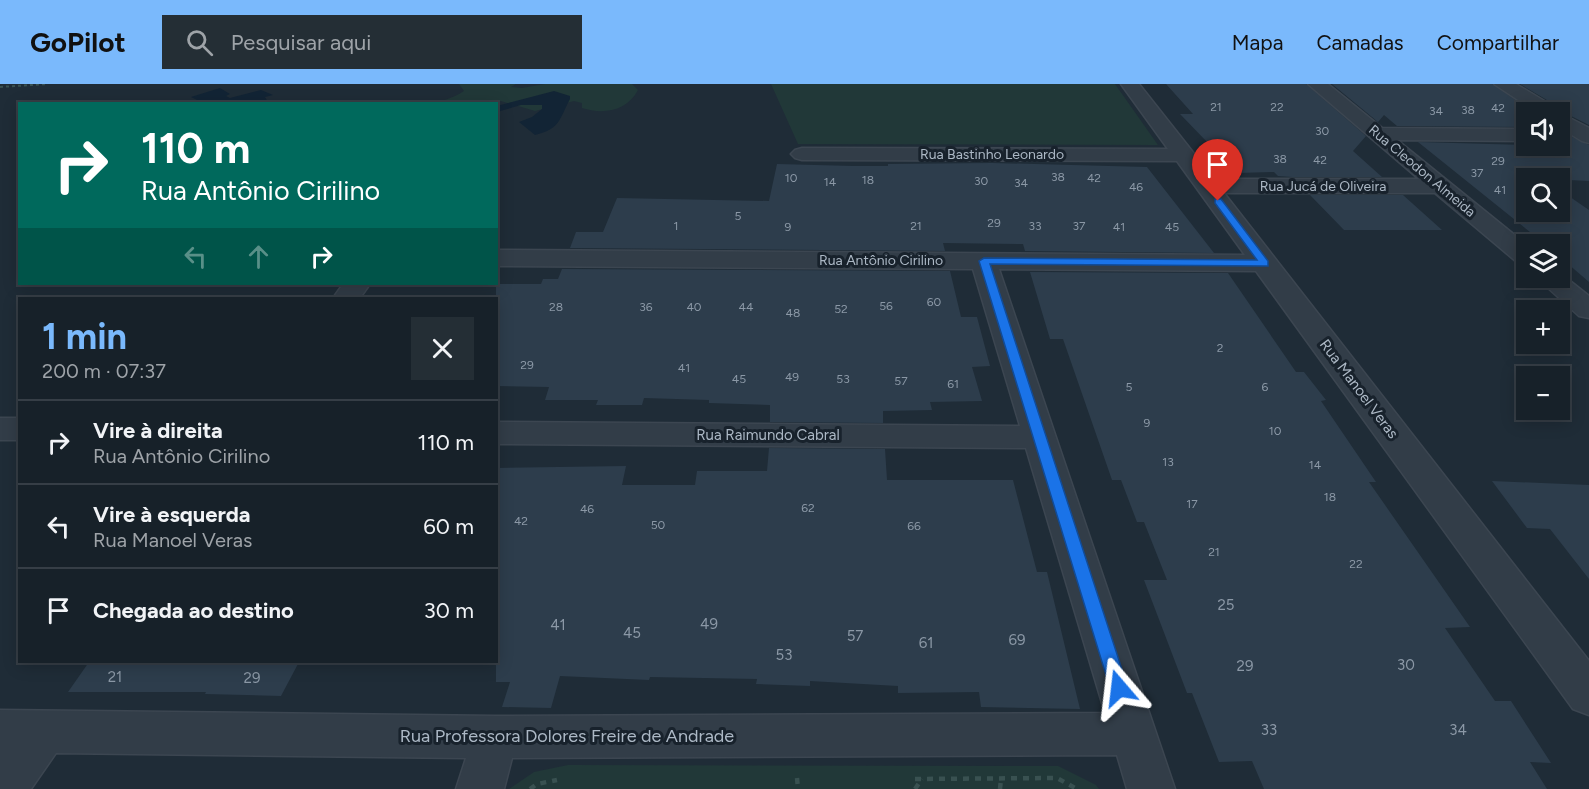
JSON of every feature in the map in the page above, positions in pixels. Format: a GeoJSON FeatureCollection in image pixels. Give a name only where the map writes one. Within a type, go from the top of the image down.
{"type":"FeatureCollection","features":[{"type":"Feature","properties":{"kind":"street","name":"Rua Manoel Veras"},"geometry":{"type":"LineString","coordinates":[[1130,84],[1589,695]]}},
{"type":"Feature","properties":{"kind":"street","name":"Rua Cleodon Almeida"},"geometry":{"type":"LineString","coordinates":[[1317,84],[1516,249]]}},
{"type":"Feature","properties":{"kind":"street"},"geometry":{"type":"LineString","coordinates":[[1503,84],[1533,102]]}},
{"type":"Feature","properties":{"kind":"street"},"geometry":{"type":"LineString","coordinates":[[1570,125],[1587,136]]}},
{"type":"Feature","properties":{"kind":"street"},"geometry":{"type":"LineString","coordinates":[[1377,134],[1516,135]]}},
{"type":"Feature","properties":{"kind":"street"},"geometry":{"type":"LineString","coordinates":[[1570,135],[1587,136]]}},
{"type":"Feature","properties":{"kind":"street","name":"Rua Bastinho Leonardo"},"geometry":{"type":"LineString","coordinates":[[802,154],[1183,155]]}},
{"type":"Feature","properties":{"kind":"street","name":"Rua Jucá de Oliveira"},"geometry":{"type":"LineString","coordinates":[[1206,186],[1440,186]]}},
{"type":"Feature","properties":{"kind":"street","name":"Rua Antônio Cirilino"},"geometry":{"type":"LineString","coordinates":[[498,258],[1264,263]]}},
{"type":"Feature","properties":{"kind":"street"},"geometry":{"type":"LineString","coordinates":[[984,261],[1151,789]]}},
{"type":"Feature","properties":{"kind":"street"},"geometry":{"type":"LineString","coordinates":[[347,297],[356,285]]}},
{"type":"Feature","properties":{"kind":"street"},"geometry":{"type":"LineString","coordinates":[[1562,288],[1589,310]]}},
{"type":"Feature","properties":{"kind":"street"},"geometry":{"type":"LineString","coordinates":[[0,429],[18,429]]}},
{"type":"Feature","properties":{"kind":"street","name":"Rua Raimundo Cabral"},"geometry":{"type":"LineString","coordinates":[[498,433],[1040,437]]}},
{"type":"Feature","properties":{"kind":"street","name":"Rua Professora Dolores Freire de Andrade"},"geometry":{"type":"LineString","coordinates":[[0,731],[495,737],[1134,734]]}},
{"type":"Feature","properties":{"kind":"street"},"geometry":{"type":"LineString","coordinates":[[3,789],[44,732]]}},
{"type":"Feature","properties":{"kind":"street"},"geometry":{"type":"LineString","coordinates":[[480,789],[495,737]]}},
{"type":"Feature","properties":{"kind":"path"},"geometry":{"type":"LineString","coordinates":[[0,87],[47,84]]}},
{"type":"Feature","properties":{"kind":"path"},"geometry":{"type":"LineString","coordinates":[[797,778],[798,789]]}},
{"type":"Feature","properties":{"kind":"path"},"geometry":{"type":"LineString","coordinates":[[915,789],[922,779]]}},
{"type":"Feature","properties":{"kind":"path"},"geometry":{"type":"LineString","coordinates":[[1000,789],[1001,779]]}},
{"type":"Feature","properties":{"kind":"green space"},"geometry":{"type":"Polygon","coordinates":[[[459,84],[516,84],[511,87],[522,88],[545,84],[632,84],[638,90],[628,103],[606,111],[582,108],[582,103],[574,101],[535,111],[501,101],[436,102],[451,98],[464,91],[459,84]]]}},
{"type":"Feature","properties":{"kind":"green space"},"geometry":{"type":"Polygon","coordinates":[[[771,84],[1115,84],[1158,145],[798,144],[771,84]]]}},
{"type":"Feature","properties":{"kind":"green space"},"geometry":{"type":"Polygon","coordinates":[[[568,765],[1058,766],[1096,785],[1099,789],[509,789],[534,772],[568,765]]]}},
{"type":"Feature","properties":{"kind":"water"},"geometry":{"type":"Polygon","coordinates":[[[220,88],[230,94],[226,96],[230,98],[261,90],[273,95],[265,97],[268,102],[201,102],[191,97],[220,88]]]}},
{"type":"Feature","properties":{"kind":"water"},"geometry":{"type":"Polygon","coordinates":[[[554,91],[570,96],[558,123],[549,130],[535,135],[519,122],[532,117],[542,109],[542,105],[521,105],[498,112],[498,106],[554,91]]]}},
{"type":"Feature","properties":{"kind":"building"},"geometry":{"type":"Polygon","coordinates":[[[1166,84],[1306,84],[1366,136],[1353,151],[1382,177],[1292,177],[1278,176],[1274,172],[1237,173],[1180,114],[1193,114],[1166,84]]]}},
{"type":"Feature","properties":{"kind":"building"},"geometry":{"type":"Polygon","coordinates":[[[1332,84],[1492,84],[1518,102],[1516,102],[1516,127],[1397,126],[1384,115],[1378,122],[1332,84]]]}},
{"type":"Feature","properties":{"kind":"building"},"geometry":{"type":"Polygon","coordinates":[[[1520,84],[1589,84],[1589,125],[1570,116],[1570,102],[1550,102],[1520,84]]]}},
{"type":"Feature","properties":{"kind":"building"},"geometry":{"type":"Polygon","coordinates":[[[1570,136],[1589,145],[1589,181],[1570,180],[1570,168],[1516,168],[1516,221],[1418,142],[1516,145],[1516,156],[1570,156],[1570,136]]]}},
{"type":"Feature","properties":{"kind":"building"},"geometry":{"type":"Polygon","coordinates":[[[992,163],[1147,167],[1214,253],[1025,251],[1023,244],[943,243],[945,251],[570,248],[576,232],[603,232],[617,198],[769,201],[777,164],[888,166],[888,164],[992,163]]]}},
{"type":"Feature","properties":{"kind":"building"},"geometry":{"type":"Polygon","coordinates":[[[1310,195],[1403,195],[1442,230],[1344,230],[1310,195]]]}},
{"type":"Feature","properties":{"kind":"building"},"geometry":{"type":"Polygon","coordinates":[[[1570,197],[1589,210],[1589,282],[1570,266],[1570,234],[1533,234],[1518,222],[1570,222],[1570,197]]]}},
{"type":"Feature","properties":{"kind":"building"},"geometry":{"type":"Polygon","coordinates":[[[562,269],[950,271],[961,317],[977,317],[990,366],[972,367],[982,401],[930,402],[932,410],[883,411],[883,423],[770,422],[770,405],[644,398],[642,405],[596,405],[598,400],[545,400],[549,387],[498,386],[496,285],[541,284],[543,279],[558,279],[562,269]]]}},
{"type":"Feature","properties":{"kind":"building"},"geometry":{"type":"Polygon","coordinates":[[[1030,272],[1228,273],[1296,372],[1304,372],[1326,400],[1321,401],[1376,482],[1369,482],[1470,627],[1445,628],[1495,701],[1511,701],[1551,763],[1530,762],[1547,789],[1264,789],[1252,761],[1219,762],[1192,693],[1187,693],[1144,580],[1167,580],[1144,522],[1137,522],[1121,480],[1112,480],[1063,339],[1050,339],[1030,272]]]}},
{"type":"Feature","properties":{"kind":"building"},"geometry":{"type":"Polygon","coordinates":[[[769,448],[885,449],[887,480],[1013,480],[1037,572],[1047,572],[1080,709],[981,707],[979,692],[898,693],[898,686],[810,681],[810,686],[756,684],[757,679],[650,677],[649,680],[560,676],[551,708],[502,707],[510,682],[496,682],[496,663],[498,663],[498,468],[626,466],[622,485],[695,485],[697,471],[767,471],[769,448]]]}},
{"type":"Feature","properties":{"kind":"building"},"geometry":{"type":"Polygon","coordinates":[[[1492,481],[1589,485],[1589,579],[1550,529],[1527,528],[1492,481]]]}},
{"type":"Feature","properties":{"kind":"building"},"geometry":{"type":"Polygon","coordinates":[[[88,663],[298,663],[281,696],[205,694],[206,692],[68,692],[88,663]]]}},
{"type":"Feature","properties":{"kind":"route"},"geometry":{"type":"LineString","coordinates":[[1119,688],[984,261],[1264,263],[1218,201]]}}]}
